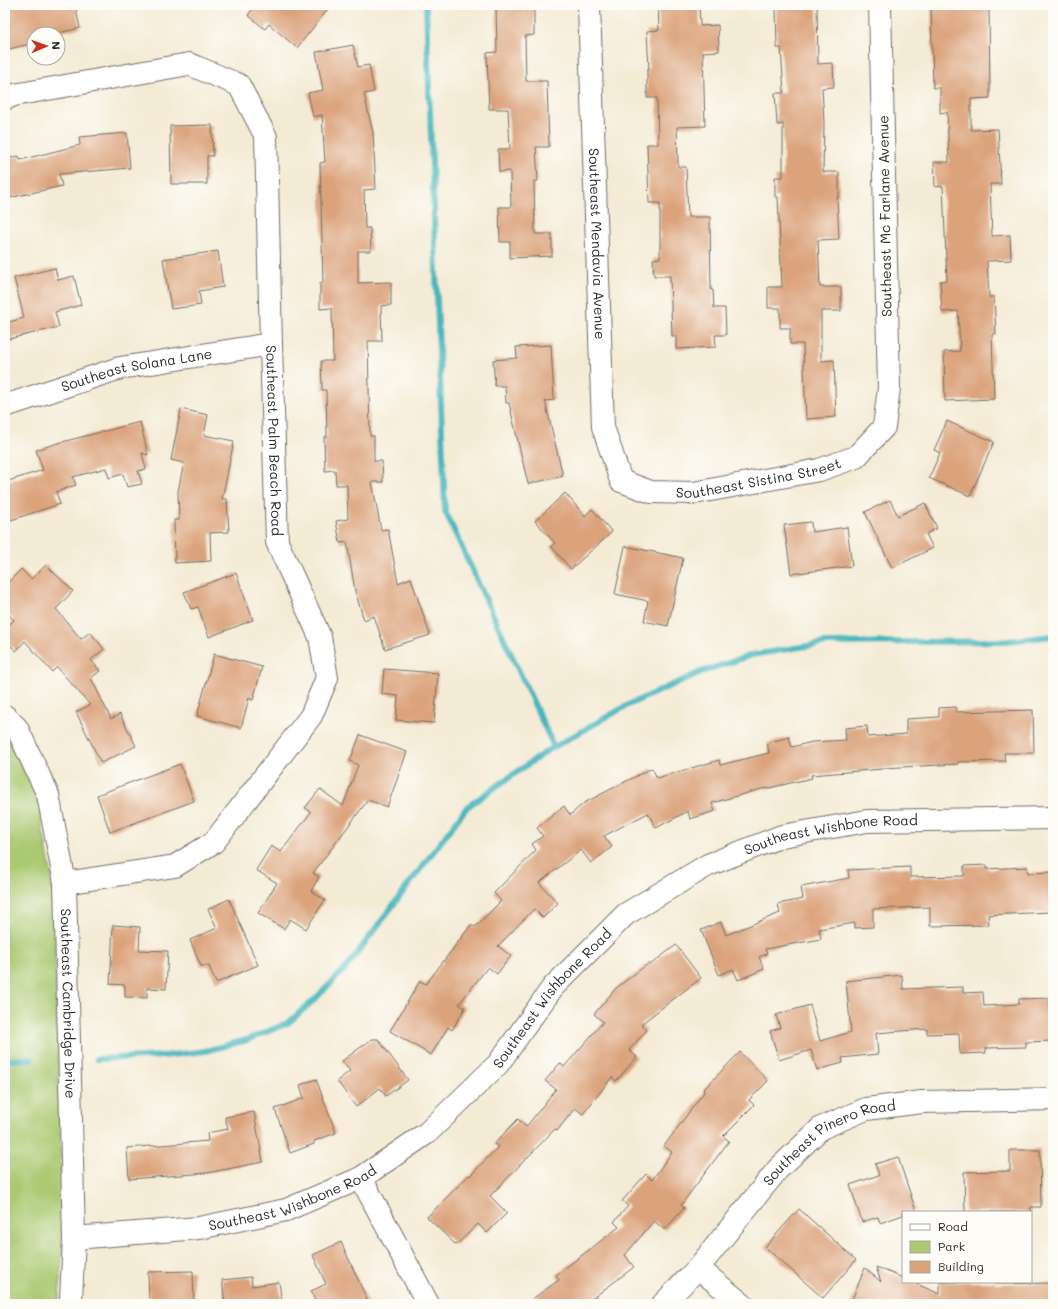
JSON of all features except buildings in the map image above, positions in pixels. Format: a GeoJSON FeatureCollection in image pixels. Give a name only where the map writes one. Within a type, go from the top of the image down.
{"type":"FeatureCollection","features":[{"type":"Feature","properties":{"kind":"street","name":"Southeast Mendavia Avenue"},"geometry":{"type":"LineString","coordinates":[[589,5],[603,427],[621,481]]}},
{"type":"Feature","properties":{"kind":"street","name":"Southeast Mc Farlane Avenue"},"geometry":{"type":"LineString","coordinates":[[880,5],[889,388],[884,427]]}},
{"type":"Feature","properties":{"kind":"street","name":"Southeast Palm Beach Road"},"geometry":{"type":"LineString","coordinates":[[5,99],[14,95],[189,64],[239,85],[266,137],[277,542],[320,637],[327,678],[311,716],[214,842],[175,866],[65,883]]}},
{"type":"Feature","properties":{"kind":"street","name":"Southeast Solana Lane"},"geometry":{"type":"LineString","coordinates":[[5,406],[120,368],[271,344]]}},
{"type":"Feature","properties":{"kind":"street","name":"Southeast Sistina Street"},"geometry":{"type":"LineString","coordinates":[[621,481],[651,492],[694,493],[818,470],[856,457],[884,427]]}},
{"type":"Feature","properties":{"kind":"street","name":"Southeast Cambridge Drive"},"geometry":{"type":"LineString","coordinates":[[5,716],[17,728],[48,795],[65,883],[74,1238],[70,1304]]}},
{"type":"Feature","properties":{"kind":"street","name":"Southeast Wishbone Road"},"geometry":{"type":"LineString","coordinates":[[74,1238],[199,1228],[235,1221],[286,1210],[361,1178],[427,1133],[498,1064],[553,987],[626,914],[708,865],[782,836],[867,821],[1053,818]]}},
{"type":"Feature","properties":{"kind":"street","name":"Southeast Pinero Road"},"geometry":{"type":"LineString","coordinates":[[663,1304],[698,1268],[778,1169],[821,1128],[866,1109],[873,1108],[922,1102],[1053,1099]]}},
{"type":"Feature","properties":{"kind":"street"},"geometry":{"type":"LineString","coordinates":[[361,1178],[428,1304]]}},
{"type":"Feature","properties":{"kind":"street"},"geometry":{"type":"LineString","coordinates":[[698,1268],[742,1304]]}},
{"type":"Feature","properties":{"kind":"green space"},"geometry":{"type":"Polygon","coordinates":[[[5,732],[37,798],[53,884],[63,1238],[58,1304],[5,1304],[5,732]]]}},
{"type":"Feature","properties":{"kind":"waterway"},"geometry":{"type":"LineString","coordinates":[[426,5],[445,511],[554,747]]}},
{"type":"Feature","properties":{"kind":"waterway"},"geometry":{"type":"LineString","coordinates":[[97,1059],[164,1056],[205,1051],[247,1040],[288,1023],[346,968],[467,807],[547,751],[628,705],[701,672],[752,655],[825,643],[1007,641],[1053,636]]}},
{"type":"Feature","properties":{"kind":"waterway"},"geometry":{"type":"LineString","coordinates":[[5,1060],[31,1059]]}}]}
